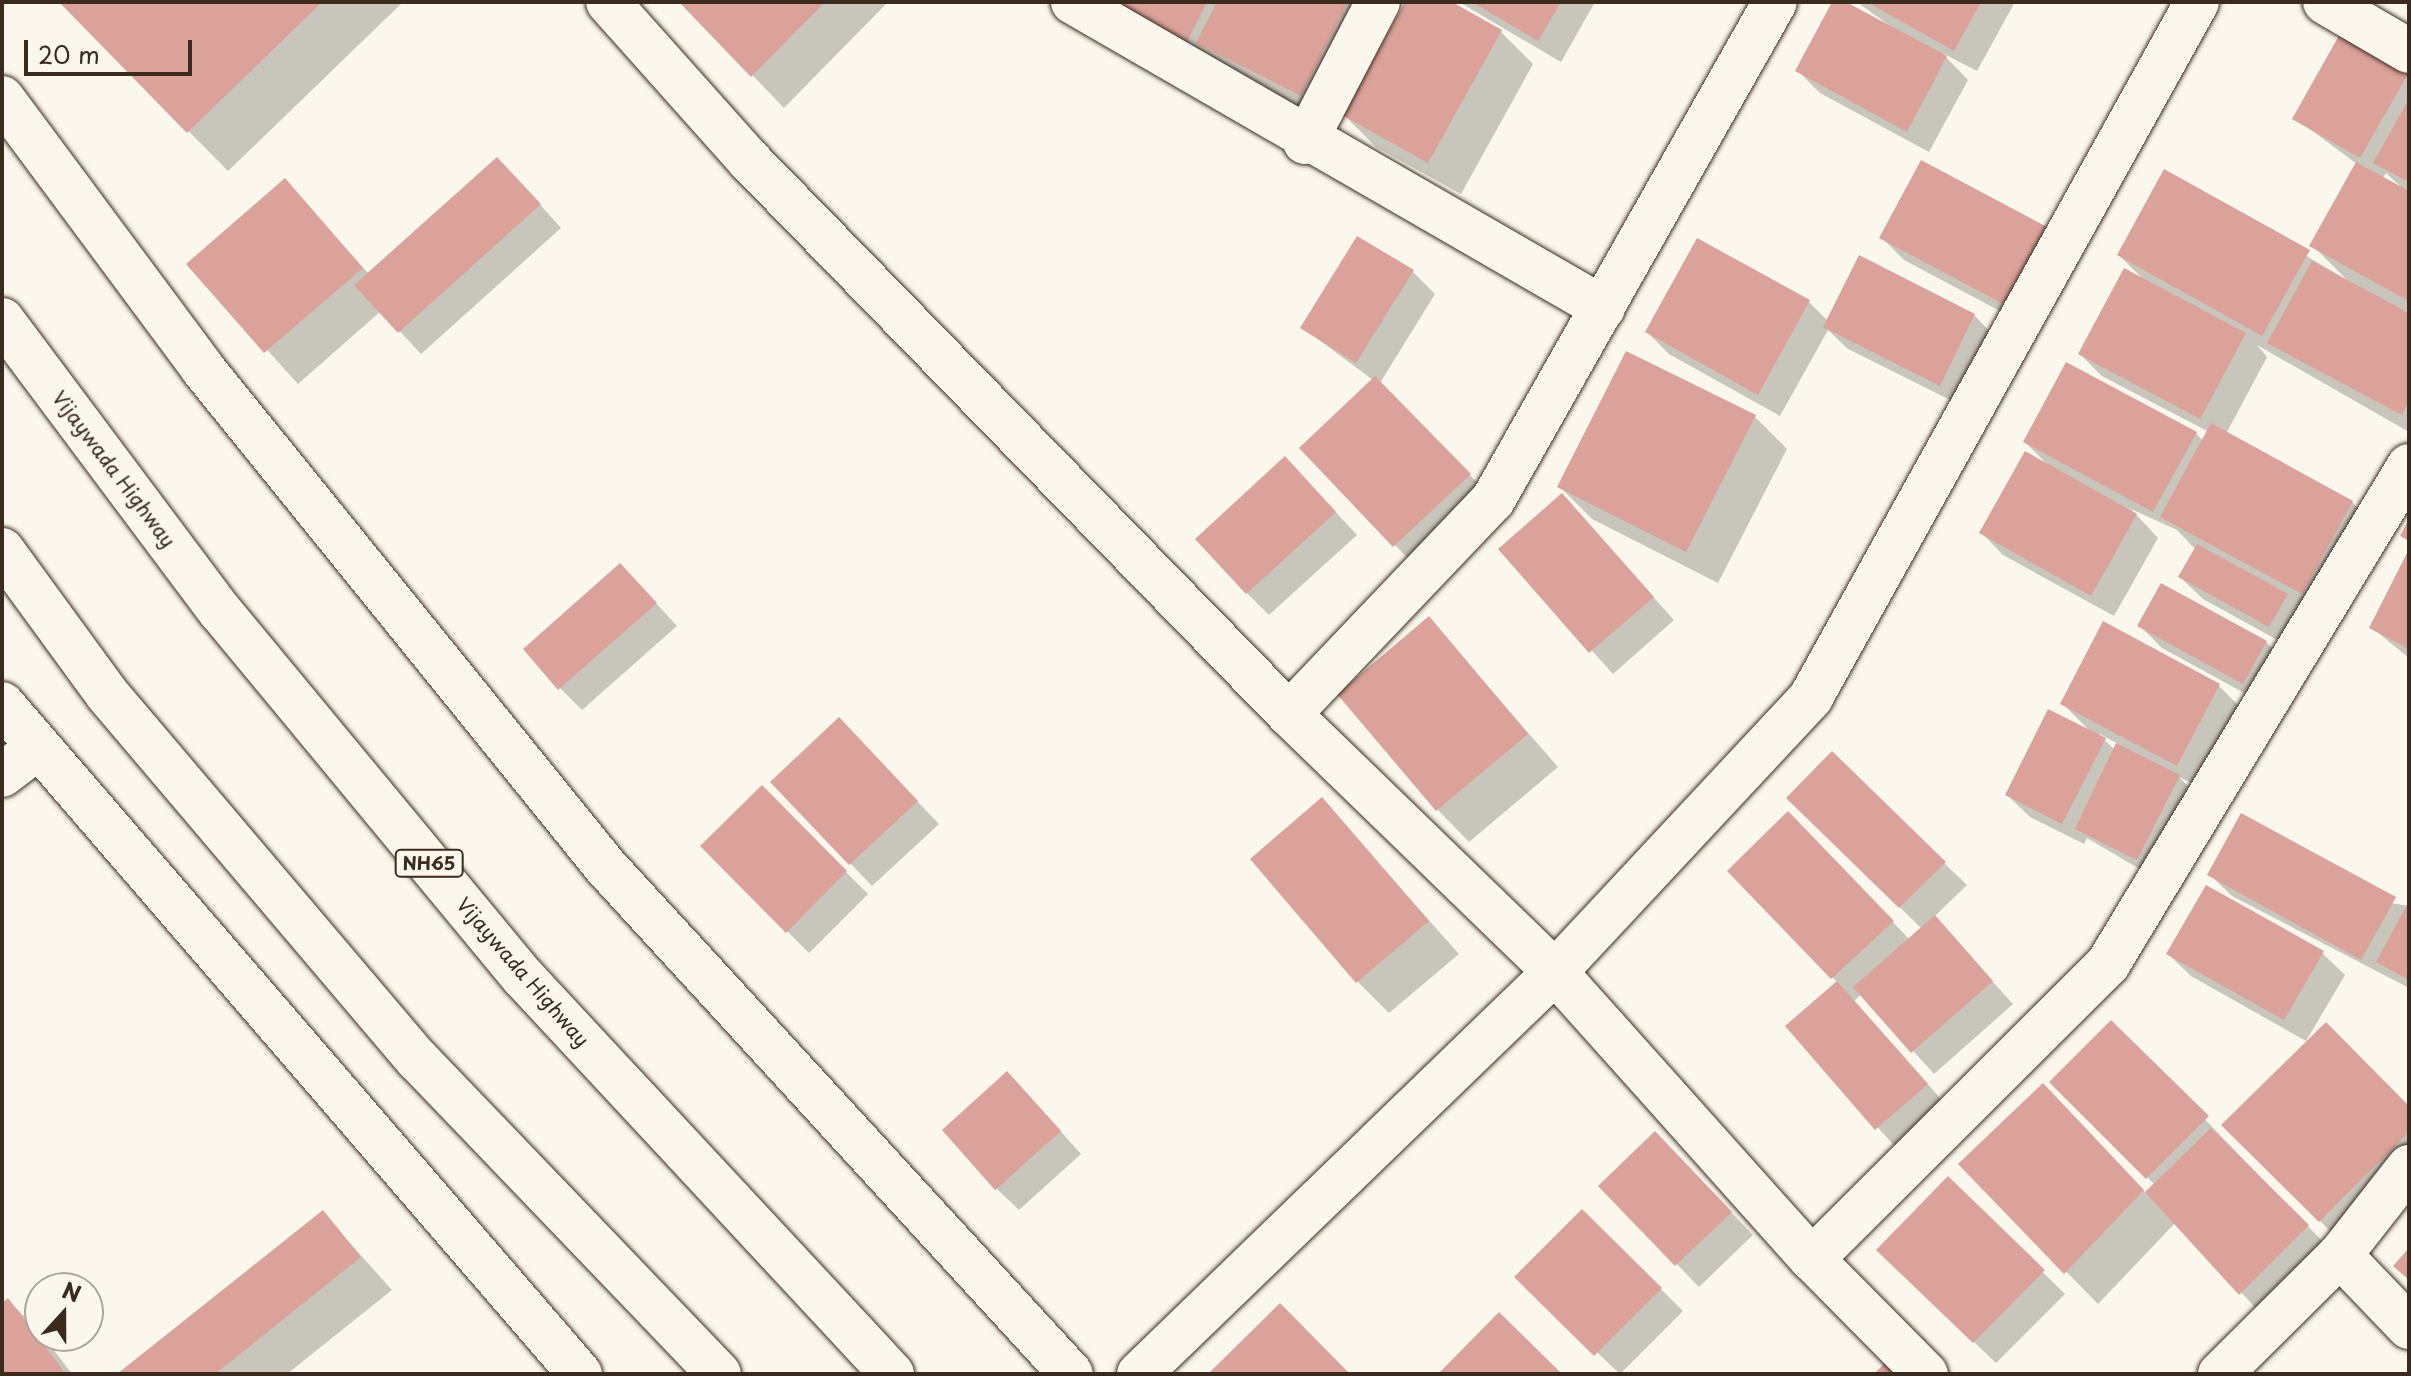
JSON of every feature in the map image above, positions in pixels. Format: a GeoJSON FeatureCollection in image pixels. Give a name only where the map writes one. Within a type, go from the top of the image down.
{"type":"FeatureCollection","features":[{"type":"Feature","properties":{"kind":"main road"},"geometry":{"type":"LineString","coordinates":[[608,2],[749,160],[1289,714],[1555,972],[1812,1259],[1926,1374]]}},
{"type":"Feature","properties":{"kind":"main road"},"geometry":{"type":"LineString","coordinates":[[1073,2],[1305,142],[1603,308]]}},
{"type":"Feature","properties":{"kind":"main road"},"geometry":{"type":"LineString","coordinates":[[1305,142],[1378,2]]}},
{"type":"Feature","properties":{"kind":"main road"},"geometry":{"type":"LineString","coordinates":[[1289,714],[1493,500],[1775,2]]}},
{"type":"Feature","properties":{"kind":"main road"},"geometry":{"type":"LineString","coordinates":[[1139,1374],[1555,972],[1811,697],[2197,2]]}},
{"type":"Feature","properties":{"kind":"main road"},"geometry":{"type":"LineString","coordinates":[[2325,2],[2409,51]]}},
{"type":"Feature","properties":{"kind":"main road"},"geometry":{"type":"LineString","coordinates":[[2,98],[203,369],[605,866],[1071,1374]]}},
{"type":"Feature","properties":{"kind":"main road","name":"Vijaywada Highway"},"geometry":{"type":"LineString","coordinates":[[2,320],[220,611],[523,977],[892,1374]]}},
{"type":"Feature","properties":{"kind":"main road"},"geometry":{"type":"LineString","coordinates":[[1812,1259],[2108,964],[2409,466]]}},
{"type":"Feature","properties":{"kind":"main road"},"geometry":{"type":"LineString","coordinates":[[2,550],[107,694],[417,1059],[719,1374]]}},
{"type":"Feature","properties":{"kind":"main road"},"geometry":{"type":"LineString","coordinates":[[2,704],[36,749],[580,1374]]}},
{"type":"Feature","properties":{"kind":"main road"},"geometry":{"type":"LineString","coordinates":[[2,775],[36,749]]}},
{"type":"Feature","properties":{"kind":"main road"},"geometry":{"type":"LineString","coordinates":[[2220,1374],[2340,1255],[2409,1167]]}},
{"type":"Feature","properties":{"kind":"main road"},"geometry":{"type":"LineString","coordinates":[[2340,1255],[2409,1327]]}},
{"type":"Feature","properties":{"kind":"building"},"geometry":{"type":"Polygon","coordinates":[[[59,2],[322,2],[187,133],[59,2]]]}},
{"type":"Feature","properties":{"kind":"building"},"geometry":{"type":"Polygon","coordinates":[[[679,2],[825,2],[751,77],[679,2]]]}},
{"type":"Feature","properties":{"kind":"building"},"geometry":{"type":"Polygon","coordinates":[[[1106,2],[1207,2],[1187,42],[1106,2]]]}},
{"type":"Feature","properties":{"kind":"building"},"geometry":{"type":"Polygon","coordinates":[[[1217,2],[1348,2],[1301,96],[1196,43],[1217,2]]]}},
{"type":"Feature","properties":{"kind":"building"},"geometry":{"type":"Polygon","coordinates":[[[1405,2],[1452,2],[1502,30],[1428,163],[1342,115],[1405,2]]]}},
{"type":"Feature","properties":{"kind":"building"},"geometry":{"type":"Polygon","coordinates":[[[1472,2],[1561,2],[1538,41],[1472,2]]]}},
{"type":"Feature","properties":{"kind":"building"},"geometry":{"type":"Polygon","coordinates":[[[1832,2],[1846,2],[1947,56],[1907,132],[1795,71],[1832,2]]]}},
{"type":"Feature","properties":{"kind":"building"},"geometry":{"type":"Polygon","coordinates":[[[1867,2],[1981,2],[1954,51],[1867,2]]]}},
{"type":"Feature","properties":{"kind":"building"},"geometry":{"type":"Polygon","coordinates":[[[2341,32],[2409,72],[2360,158],[2292,119],[2341,32]]]}},
{"type":"Feature","properties":{"kind":"building"},"geometry":{"type":"Polygon","coordinates":[[[2409,99],[2409,182],[2373,163],[2409,99]]]}},
{"type":"Feature","properties":{"kind":"building"},"geometry":{"type":"Polygon","coordinates":[[[497,157],[541,204],[398,333],[354,285],[497,157]]]}},
{"type":"Feature","properties":{"kind":"building"},"geometry":{"type":"Polygon","coordinates":[[[1921,160],[2049,228],[2007,306],[1879,238],[1921,160]]]}},
{"type":"Feature","properties":{"kind":"building"},"geometry":{"type":"Polygon","coordinates":[[[2356,162],[2409,191],[2409,301],[2309,246],[2356,162]]]}},
{"type":"Feature","properties":{"kind":"building"},"geometry":{"type":"Polygon","coordinates":[[[2164,169],[2310,250],[2262,336],[2117,255],[2164,169]]]}},
{"type":"Feature","properties":{"kind":"building"},"geometry":{"type":"Polygon","coordinates":[[[285,178],[363,268],[264,353],[186,264],[285,178]]]}},
{"type":"Feature","properties":{"kind":"building"},"geometry":{"type":"Polygon","coordinates":[[[1357,236],[1414,270],[1356,363],[1300,328],[1357,236]]]}},
{"type":"Feature","properties":{"kind":"building"},"geometry":{"type":"Polygon","coordinates":[[[1697,238],[1810,300],[1758,395],[1645,332],[1697,238]]]}},
{"type":"Feature","properties":{"kind":"building"},"geometry":{"type":"Polygon","coordinates":[[[1859,255],[1975,314],[1940,386],[1823,327],[1859,255]]]}},
{"type":"Feature","properties":{"kind":"building"},"geometry":{"type":"Polygon","coordinates":[[[2312,261],[2409,313],[2409,401],[2402,415],[2267,343],[2312,261]]]}},
{"type":"Feature","properties":{"kind":"building"},"geometry":{"type":"Polygon","coordinates":[[[2124,268],[2246,333],[2200,419],[2078,354],[2124,268]]]}},
{"type":"Feature","properties":{"kind":"building"},"geometry":{"type":"Polygon","coordinates":[[[1626,351],[1756,415],[1686,552],[1557,487],[1626,351]]]}},
{"type":"Feature","properties":{"kind":"building"},"geometry":{"type":"Polygon","coordinates":[[[2066,362],[2197,432],[2153,512],[2023,442],[2066,362]]]}},
{"type":"Feature","properties":{"kind":"building"},"geometry":{"type":"Polygon","coordinates":[[[1375,376],[1471,474],[1393,547],[1299,448],[1375,376]]]}},
{"type":"Feature","properties":{"kind":"building"},"geometry":{"type":"Polygon","coordinates":[[[2211,423],[2353,501],[2302,594],[2160,517],[2211,423]]]}},
{"type":"Feature","properties":{"kind":"building"},"geometry":{"type":"Polygon","coordinates":[[[2025,451],[2137,514],[2091,596],[1979,533],[2025,451]]]}},
{"type":"Feature","properties":{"kind":"building"},"geometry":{"type":"Polygon","coordinates":[[[1285,456],[1336,512],[1246,594],[1195,539],[1285,456]]]}},
{"type":"Feature","properties":{"kind":"building"},"geometry":{"type":"Polygon","coordinates":[[[1562,493],[1654,597],[1589,653],[1498,549],[1562,493]]]}},
{"type":"Feature","properties":{"kind":"building"},"geometry":{"type":"Polygon","coordinates":[[[2409,519],[2409,541],[2400,536],[2409,519]]]}},
{"type":"Feature","properties":{"kind":"building"},"geometry":{"type":"Polygon","coordinates":[[[2197,544],[2288,594],[2269,627],[2178,577],[2197,544]]]}},
{"type":"Feature","properties":{"kind":"building"},"geometry":{"type":"Polygon","coordinates":[[[2409,549],[2409,649],[2369,628],[2409,549]]]}},
{"type":"Feature","properties":{"kind":"building"},"geometry":{"type":"Polygon","coordinates":[[[620,563],[657,603],[558,690],[523,649],[620,563]]]}},
{"type":"Feature","properties":{"kind":"building"},"geometry":{"type":"Polygon","coordinates":[[[2161,583],[2267,641],[2243,684],[2137,626],[2161,583]]]}},
{"type":"Feature","properties":{"kind":"building"},"geometry":{"type":"Polygon","coordinates":[[[1429,616],[1528,734],[1436,811],[1337,694],[1429,616]]]}},
{"type":"Feature","properties":{"kind":"building"},"geometry":{"type":"Polygon","coordinates":[[[2103,621],[2220,684],[2177,766],[2060,704],[2103,621]]]}},
{"type":"Feature","properties":{"kind":"building"},"geometry":{"type":"Polygon","coordinates":[[[2048,709],[2106,738],[2062,824],[2005,795],[2048,709]]]}},
{"type":"Feature","properties":{"kind":"building"},"geometry":{"type":"Polygon","coordinates":[[[839,717],[918,801],[849,865],[770,782],[839,717]]]}},
{"type":"Feature","properties":{"kind":"building"},"geometry":{"type":"Polygon","coordinates":[[[2116,743],[2180,775],[2137,860],[2075,829],[2116,743]]]}},
{"type":"Feature","properties":{"kind":"building"},"geometry":{"type":"Polygon","coordinates":[[[1832,751],[1946,862],[1899,908],[1786,798],[1832,751]]]}},
{"type":"Feature","properties":{"kind":"building"},"geometry":{"type":"Polygon","coordinates":[[[762,785],[847,871],[786,933],[700,846],[762,785]]]}},
{"type":"Feature","properties":{"kind":"building"},"geometry":{"type":"Polygon","coordinates":[[[1322,797],[1429,921],[1356,983],[1250,859],[1322,797]]]}},
{"type":"Feature","properties":{"kind":"building"},"geometry":{"type":"Polygon","coordinates":[[[1788,811],[1894,921],[1831,979],[1727,871],[1788,811]]]}},
{"type":"Feature","properties":{"kind":"building"},"geometry":{"type":"Polygon","coordinates":[[[2241,813],[2396,897],[2361,960],[2207,875],[2241,813]]]}},
{"type":"Feature","properties":{"kind":"building"},"geometry":{"type":"Polygon","coordinates":[[[2206,885],[2324,951],[2284,1020],[2166,954],[2206,885]]]}},
{"type":"Feature","properties":{"kind":"building"},"geometry":{"type":"Polygon","coordinates":[[[2409,901],[2409,980],[2376,962],[2409,901]]]}},
{"type":"Feature","properties":{"kind":"building"},"geometry":{"type":"Polygon","coordinates":[[[1935,915],[1993,981],[1911,1053],[1853,987],[1935,915]]]}},
{"type":"Feature","properties":{"kind":"building"},"geometry":{"type":"Polygon","coordinates":[[[1837,981],[1928,1084],[1875,1130],[1785,1026],[1837,981]]]}},
{"type":"Feature","properties":{"kind":"building"},"geometry":{"type":"Polygon","coordinates":[[[2111,1020],[2209,1116],[2146,1179],[2049,1082],[2111,1020]]]}},
{"type":"Feature","properties":{"kind":"building"},"geometry":{"type":"Polygon","coordinates":[[[2326,1022],[2409,1106],[2409,1132],[2319,1222],[2221,1125],[2326,1022]]]}},
{"type":"Feature","properties":{"kind":"building"},"geometry":{"type":"Polygon","coordinates":[[[1007,1071],[1061,1131],[995,1190],[942,1130],[1007,1071]]]}},
{"type":"Feature","properties":{"kind":"building"},"geometry":{"type":"Polygon","coordinates":[[[2043,1083],[2144,1190],[2064,1274],[1958,1164],[2043,1083]]]}},
{"type":"Feature","properties":{"kind":"building"},"geometry":{"type":"Polygon","coordinates":[[[2211,1128],[2309,1225],[2239,1295],[2145,1192],[2211,1128]]]}},
{"type":"Feature","properties":{"kind":"building"},"geometry":{"type":"Polygon","coordinates":[[[1655,1131],[1732,1212],[1675,1266],[1598,1186],[1655,1131]]]}},
{"type":"Feature","properties":{"kind":"building"},"geometry":{"type":"Polygon","coordinates":[[[1948,1176],[2045,1270],[1973,1343],[1876,1250],[1948,1176]]]}},
{"type":"Feature","properties":{"kind":"building"},"geometry":{"type":"Polygon","coordinates":[[[1582,1209],[1662,1288],[1594,1356],[1514,1277],[1582,1209]]]}},
{"type":"Feature","properties":{"kind":"building"},"geometry":{"type":"Polygon","coordinates":[[[323,1210],[361,1257],[215,1374],[117,1374],[323,1210]]]}},
{"type":"Feature","properties":{"kind":"building"},"geometry":{"type":"Polygon","coordinates":[[[2409,1248],[2409,1280],[2393,1266],[2409,1248]]]}},
{"type":"Feature","properties":{"kind":"building"},"geometry":{"type":"Polygon","coordinates":[[[8,1298],[24,1319],[24,1352],[49,1352],[66,1374],[2,1374],[2,1303],[8,1298]]]}},
{"type":"Feature","properties":{"kind":"building"},"geometry":{"type":"Polygon","coordinates":[[[1280,1303],[1350,1374],[1208,1374],[1280,1303]]]}},
{"type":"Feature","properties":{"kind":"building"},"geometry":{"type":"Polygon","coordinates":[[[1499,1312],[1562,1374],[1438,1374],[1499,1312]]]}},
{"type":"Feature","properties":{"kind":"building"},"geometry":{"type":"Polygon","coordinates":[[[1890,1358],[1905,1374],[1874,1374],[1890,1358]]]}}]}
